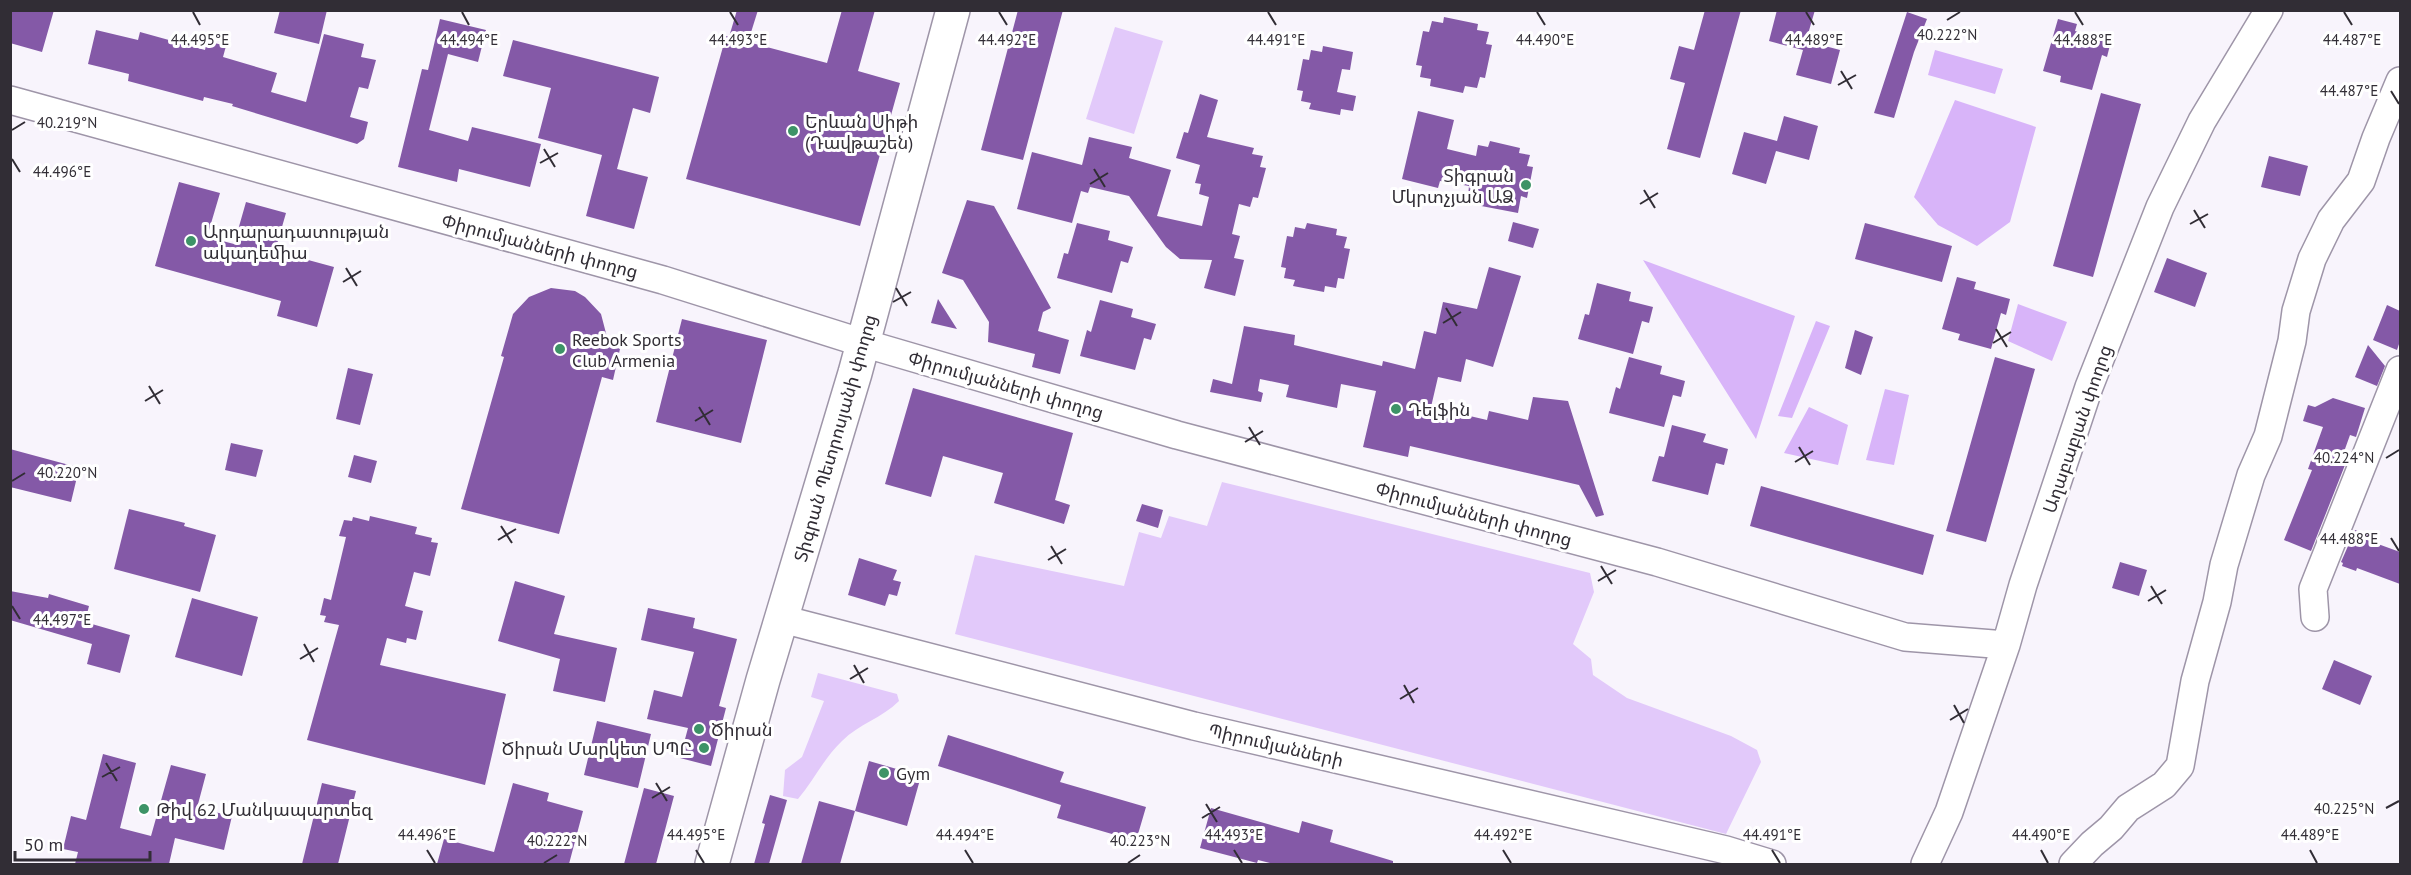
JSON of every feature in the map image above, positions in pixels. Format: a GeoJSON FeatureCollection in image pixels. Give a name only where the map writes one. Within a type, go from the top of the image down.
{"type":"FeatureCollection","features":[{"type":"Feature","properties":{"kind":"main road","name":"Տիգրան Պետրոսյանի փողոց"},"geometry":{"type":"LineString","coordinates":[[868,345],[953,10]]}},
{"type":"Feature","properties":{"kind":"main road","name":"Տիգրան Պետրոսյանի փողոց"},"geometry":{"type":"LineString","coordinates":[[726,864],[788,621],[963,10]]}},
{"type":"Feature","properties":{"kind":"main road","name":"Տիգրան Պետրոսյանի փողոց"},"geometry":{"type":"LineString","coordinates":[[712,864],[763,680],[788,621]]}},
{"type":"Feature","properties":{"kind":"street","name":"Աղաբաբյան փողոց"},"geometry":{"type":"LineString","coordinates":[[1925,864],[1949,812],[2006,645],[2023,585],[2089,387],[2160,207],[2202,121],[2269,10]]}},
{"type":"Feature","properties":{"kind":"street"},"geometry":{"type":"LineString","coordinates":[[2073,864],[2111,828],[2128,808],[2164,785],[2180,766],[2194,681],[2217,602],[2224,565],[2252,475],[2268,436],[2292,341],[2296,311],[2312,259],[2331,220],[2361,181],[2400,81]]}},
{"type":"Feature","properties":{"kind":"street","name":"Փիրումյանների փողոց"},"geometry":{"type":"LineString","coordinates":[[10,100],[663,280],[868,345],[1177,435],[1657,562],[1905,637],[2006,645]]}},
{"type":"Feature","properties":{"kind":"street"},"geometry":{"type":"LineString","coordinates":[[2315,617],[2313,590],[2400,370]]}},
{"type":"Feature","properties":{"kind":"street","name":"Պիրումյանների"},"geometry":{"type":"LineString","coordinates":[[788,621],[1181,723],[1726,850],[1772,864]]}},
{"type":"Feature","properties":{"kind":"shaded area"},"geometry":{"type":"Polygon","coordinates":[[[1115,27],[1163,41],[1134,134],[1086,119],[1115,27]]]}},
{"type":"Feature","properties":{"kind":"shaded area"},"geometry":{"type":"Polygon","coordinates":[[[1935,50],[2003,69],[1995,94],[1928,75],[1935,50]]]}},
{"type":"Feature","properties":{"kind":"shaded area"},"geometry":{"type":"Polygon","coordinates":[[[1955,100],[2036,127],[2010,222],[1977,246],[1938,225],[1914,197],[1955,100]]]}},
{"type":"Feature","properties":{"kind":"shaded area"},"geometry":{"type":"Polygon","coordinates":[[[1643,260],[1795,316],[1756,439],[1643,260]]]}},
{"type":"Feature","properties":{"kind":"shaded area"},"geometry":{"type":"Polygon","coordinates":[[[2018,304],[2067,322],[2052,361],[2008,341],[2018,304]]]}},
{"type":"Feature","properties":{"kind":"shaded area"},"geometry":{"type":"Polygon","coordinates":[[[1816,321],[1830,326],[1792,418],[1778,416],[1816,321]]]}},
{"type":"Feature","properties":{"kind":"shaded area"},"geometry":{"type":"Polygon","coordinates":[[[1885,389],[1909,395],[1894,465],[1866,460],[1885,389]]]}},
{"type":"Feature","properties":{"kind":"shaded area"},"geometry":{"type":"Polygon","coordinates":[[[1809,407],[1848,425],[1838,465],[1784,453],[1809,407]]]}},
{"type":"Feature","properties":{"kind":"shaded area"},"geometry":{"type":"Polygon","coordinates":[[[1222,482],[1590,573],[1594,592],[1573,644],[1591,659],[1593,675],[1627,698],[1731,736],[1757,750],[1761,762],[1726,834],[955,634],[975,555],[1124,586],[1139,532],[1161,538],[1169,516],[1207,526],[1222,482]]]}},
{"type":"Feature","properties":{"kind":"shaded area"},"geometry":{"type":"Polygon","coordinates":[[[818,673],[897,694],[899,701],[842,741],[798,799],[783,796],[785,770],[802,757],[824,701],[811,697],[818,673]]]}},
{"type":"Feature","properties":{"kind":"building"},"geometry":{"type":"Polygon","coordinates":[[[10,10],[54,10],[42,52],[10,43],[10,10]]]}},
{"type":"Feature","properties":{"kind":"building"},"geometry":{"type":"Polygon","coordinates":[[[280,10],[327,10],[319,44],[274,33],[280,10]]]}},
{"type":"Feature","properties":{"kind":"building","name":"Երևան Սիթի (Դավթաշեն)"},"geometry":{"type":"Polygon","coordinates":[[[737,10],[758,10],[748,42],[827,63],[842,10],[875,10],[858,71],[900,83],[860,226],[686,179],[726,36],[729,37],[737,10]]]}},
{"type":"Feature","properties":{"kind":"building"},"geometry":{"type":"Polygon","coordinates":[[[1018,10],[1063,10],[1023,160],[981,150],[1018,10]]]}},
{"type":"Feature","properties":{"kind":"building"},"geometry":{"type":"Polygon","coordinates":[[[1705,10],[1741,10],[1700,158],[1667,149],[1685,83],[1670,79],[1679,46],[1694,50],[1705,10]]]}},
{"type":"Feature","properties":{"kind":"building"},"geometry":{"type":"Polygon","coordinates":[[[1777,10],[1815,10],[1806,41],[1840,50],[1831,84],[1796,75],[1803,50],[1769,41],[1777,10]]]}},
{"type":"Feature","properties":{"kind":"building"},"geometry":{"type":"Polygon","coordinates":[[[1907,12],[1927,19],[1914,52],[1894,118],[1874,113],[1907,12]]]}},
{"type":"Feature","properties":{"kind":"building"},"geometry":{"type":"Polygon","coordinates":[[[1444,17],[1478,24],[1477,30],[1489,32],[1486,44],[1492,45],[1485,78],[1480,77],[1477,88],[1465,86],[1463,93],[1430,86],[1431,79],[1420,77],[1422,66],[1416,65],[1423,31],[1429,32],[1432,21],[1443,23],[1444,17]]]}},
{"type":"Feature","properties":{"kind":"building"},"geometry":{"type":"Polygon","coordinates":[[[440,19],[486,30],[478,62],[448,54],[429,130],[468,141],[472,127],[541,144],[530,187],[459,169],[457,182],[398,167],[422,69],[428,70],[440,19]]]}},
{"type":"Feature","properties":{"kind":"building"},"geometry":{"type":"Polygon","coordinates":[[[2058,19],[2077,24],[2075,31],[2111,41],[2107,57],[2102,55],[2092,90],[2060,82],[2061,76],[2043,71],[2058,19]]]}},
{"type":"Feature","properties":{"kind":"building"},"geometry":{"type":"Polygon","coordinates":[[[96,30],[138,40],[140,32],[205,50],[207,41],[226,46],[223,57],[277,73],[271,92],[306,102],[324,34],[364,44],[361,57],[376,60],[368,89],[359,87],[350,117],[368,122],[364,139],[357,144],[232,106],[233,104],[204,97],[203,101],[128,81],[129,74],[88,64],[96,30]]]}},
{"type":"Feature","properties":{"kind":"building"},"geometry":{"type":"Polygon","coordinates":[[[513,40],[659,77],[650,113],[633,108],[617,169],[648,177],[634,229],[586,216],[602,155],[538,138],[551,88],[503,76],[513,40]]]}},
{"type":"Feature","properties":{"kind":"building"},"geometry":{"type":"Polygon","coordinates":[[[1323,46],[1353,52],[1350,70],[1342,69],[1337,92],[1356,96],[1353,111],[1341,109],[1340,115],[1309,109],[1311,103],[1301,101],[1303,91],[1297,90],[1303,59],[1309,60],[1311,50],[1322,52],[1323,46]]]}},
{"type":"Feature","properties":{"kind":"building"},"geometry":{"type":"Polygon","coordinates":[[[2101,93],[2141,104],[2093,277],[2053,266],[2101,93]]]}},
{"type":"Feature","properties":{"kind":"building"},"geometry":{"type":"Polygon","coordinates":[[[1200,94],[1218,100],[1207,137],[1254,148],[1252,154],[1263,156],[1260,167],[1266,168],[1258,198],[1253,197],[1250,207],[1239,204],[1232,234],[1240,236],[1234,258],[1244,260],[1235,296],[1204,288],[1212,260],[1180,259],[1166,247],[1129,196],[1090,187],[1088,193],[1081,191],[1072,223],[1017,209],[1032,152],[1082,165],[1089,137],[1132,147],[1129,158],[1171,170],[1157,216],[1202,226],[1209,197],[1199,194],[1201,184],[1195,183],[1200,165],[1176,158],[1184,132],[1188,133],[1200,94]]]}},
{"type":"Feature","properties":{"kind":"building"},"geometry":{"type":"Polygon","coordinates":[[[1418,111],[1454,120],[1447,149],[1476,156],[1478,145],[1488,147],[1490,141],[1520,148],[1519,153],[1530,155],[1527,166],[1533,167],[1527,198],[1521,196],[1518,213],[1476,205],[1478,198],[1468,196],[1469,186],[1440,181],[1438,188],[1402,179],[1418,111]]]}},
{"type":"Feature","properties":{"kind":"building"},"geometry":{"type":"Polygon","coordinates":[[[1784,116],[1818,126],[1809,160],[1776,151],[1766,184],[1732,174],[1744,132],[1777,141],[1784,116]]]}},
{"type":"Feature","properties":{"kind":"building"},"geometry":{"type":"Polygon","coordinates":[[[2269,156],[2308,166],[2300,196],[2261,187],[2269,156]]]}},
{"type":"Feature","properties":{"kind":"building","name":"Արդարադատության ակադեմիա"},"geometry":{"type":"Polygon","coordinates":[[[179,182],[220,193],[207,237],[234,244],[246,202],[286,213],[275,251],[334,267],[317,327],[277,316],[281,301],[155,266],[179,182]]]}},
{"type":"Feature","properties":{"kind":"building"},"geometry":{"type":"Polygon","coordinates":[[[967,200],[994,206],[1051,308],[1043,312],[1038,331],[1069,340],[1060,374],[1032,367],[1035,354],[988,342],[989,322],[963,280],[942,273],[967,200]]]}},
{"type":"Feature","properties":{"kind":"building"},"geometry":{"type":"Polygon","coordinates":[[[1513,222],[1539,229],[1533,248],[1508,241],[1513,222]]]}},
{"type":"Feature","properties":{"kind":"building"},"geometry":{"type":"Polygon","coordinates":[[[1077,223],[1110,231],[1108,240],[1133,247],[1128,263],[1121,261],[1112,293],[1057,278],[1064,253],[1068,254],[1077,223]]]}},
{"type":"Feature","properties":{"kind":"building"},"geometry":{"type":"Polygon","coordinates":[[[1307,223],[1337,229],[1336,235],[1347,237],[1344,248],[1350,249],[1344,279],[1338,278],[1336,288],[1325,286],[1324,292],[1293,286],[1295,280],[1284,278],[1286,268],[1281,267],[1287,236],[1293,237],[1295,227],[1305,229],[1307,223]]]}},
{"type":"Feature","properties":{"kind":"building"},"geometry":{"type":"Polygon","coordinates":[[[1865,223],[1952,246],[1942,282],[1855,259],[1865,223]]]}},
{"type":"Feature","properties":{"kind":"building"},"geometry":{"type":"Polygon","coordinates":[[[2167,258],[2207,273],[2195,307],[2154,292],[2167,258]]]}},
{"type":"Feature","properties":{"kind":"building"},"geometry":{"type":"Polygon","coordinates":[[[1489,267],[1521,276],[1493,367],[1466,359],[1461,382],[1438,377],[1431,407],[1487,420],[1489,411],[1528,420],[1533,397],[1568,401],[1604,515],[1596,517],[1579,485],[1410,446],[1408,457],[1363,447],[1376,391],[1341,384],[1337,408],[1286,397],[1289,385],[1260,379],[1258,391],[1263,393],[1261,402],[1210,392],[1213,379],[1232,384],[1244,326],[1295,335],[1294,345],[1382,366],[1383,361],[1415,369],[1424,331],[1436,334],[1443,302],[1477,309],[1489,267]]]}},
{"type":"Feature","properties":{"kind":"building"},"geometry":{"type":"Polygon","coordinates":[[[1957,277],[1976,282],[1974,289],[2010,299],[2006,315],[2001,313],[1991,349],[1958,340],[1960,334],[1942,329],[1957,277]]]}},
{"type":"Feature","properties":{"kind":"building"},"geometry":{"type":"Polygon","coordinates":[[[1597,283],[1631,292],[1629,301],[1653,307],[1649,323],[1642,321],[1633,354],[1578,339],[1585,314],[1589,315],[1597,283]]]}},
{"type":"Feature","properties":{"kind":"building"},"geometry":{"type":"Polygon","coordinates":[[[551,288],[575,291],[585,297],[601,314],[607,337],[622,340],[613,380],[602,377],[559,534],[461,509],[504,357],[501,356],[513,314],[529,297],[551,288]]]}},
{"type":"Feature","properties":{"kind":"building"},"geometry":{"type":"Polygon","coordinates":[[[938,299],[957,329],[931,323],[938,299]]]}},
{"type":"Feature","properties":{"kind":"building"},"geometry":{"type":"Polygon","coordinates":[[[1100,300],[1133,309],[1131,317],[1156,324],[1151,340],[1144,338],[1135,370],[1080,356],[1087,330],[1091,332],[1100,300]]]}},
{"type":"Feature","properties":{"kind":"building"},"geometry":{"type":"Polygon","coordinates":[[[2387,305],[2400,311],[2400,341],[2397,350],[2373,340],[2387,305]]]}},
{"type":"Feature","properties":{"kind":"building"},"geometry":{"type":"Polygon","coordinates":[[[682,319],[767,340],[741,443],[656,422],[682,319]]]}},
{"type":"Feature","properties":{"kind":"building"},"geometry":{"type":"Polygon","coordinates":[[[1855,330],[1873,337],[1861,375],[1845,368],[1855,330]]]}},
{"type":"Feature","properties":{"kind":"building"},"geometry":{"type":"Polygon","coordinates":[[[2368,345],[2385,366],[2377,386],[2355,377],[2368,345]]]}},
{"type":"Feature","properties":{"kind":"building"},"geometry":{"type":"Polygon","coordinates":[[[1629,357],[1662,366],[1660,374],[1685,381],[1681,397],[1673,395],[1664,427],[1609,413],[1616,387],[1620,389],[1629,357]]]}},
{"type":"Feature","properties":{"kind":"building"},"geometry":{"type":"Polygon","coordinates":[[[1995,357],[2035,369],[1986,542],[1946,531],[1995,357]]]}},
{"type":"Feature","properties":{"kind":"building"},"geometry":{"type":"Polygon","coordinates":[[[348,368],[373,374],[360,425],[336,419],[348,368]]]}},
{"type":"Feature","properties":{"kind":"building"},"geometry":{"type":"Polygon","coordinates":[[[913,388],[1073,433],[1055,500],[1070,505],[1064,524],[994,503],[1003,473],[943,456],[931,497],[885,484],[913,388]]]}},
{"type":"Feature","properties":{"kind":"building"},"geometry":{"type":"Polygon","coordinates":[[[2333,398],[2365,408],[2356,437],[2350,435],[2340,463],[2345,465],[2311,551],[2284,540],[2312,470],[2308,469],[2323,427],[2303,421],[2308,405],[2315,407],[2333,398]]]}},
{"type":"Feature","properties":{"kind":"building"},"geometry":{"type":"Polygon","coordinates":[[[1672,425],[1706,434],[1703,442],[1728,449],[1724,465],[1716,463],[1708,495],[1652,481],[1659,456],[1664,457],[1672,425]]]}},
{"type":"Feature","properties":{"kind":"building"},"geometry":{"type":"Polygon","coordinates":[[[231,443],[263,450],[256,477],[225,470],[231,443]]]}},
{"type":"Feature","properties":{"kind":"building"},"geometry":{"type":"Polygon","coordinates":[[[10,449],[73,466],[71,475],[77,477],[71,502],[10,487],[10,449]]]}},
{"type":"Feature","properties":{"kind":"building"},"geometry":{"type":"Polygon","coordinates":[[[354,455],[377,461],[371,483],[348,477],[354,455]]]}},
{"type":"Feature","properties":{"kind":"building"},"geometry":{"type":"Polygon","coordinates":[[[1761,486],[1934,535],[1923,575],[1750,526],[1761,486]]]}},
{"type":"Feature","properties":{"kind":"building"},"geometry":{"type":"Polygon","coordinates":[[[1142,504],[1163,510],[1158,528],[1136,521],[1142,504]]]}},
{"type":"Feature","properties":{"kind":"building"},"geometry":{"type":"Polygon","coordinates":[[[129,509],[185,523],[184,526],[216,535],[200,592],[114,569],[129,509]]]}},
{"type":"Feature","properties":{"kind":"building"},"geometry":{"type":"Polygon","coordinates":[[[370,516],[417,527],[415,534],[432,538],[431,542],[438,543],[430,576],[414,572],[405,606],[423,611],[416,640],[407,638],[406,643],[387,638],[380,665],[506,694],[485,785],[307,740],[339,625],[324,622],[326,616],[320,615],[324,598],[331,600],[346,537],[339,536],[344,520],[352,521],[353,517],[369,521],[370,516]]]}},
{"type":"Feature","properties":{"kind":"building"},"geometry":{"type":"Polygon","coordinates":[[[2355,530],[2369,535],[2367,540],[2400,552],[2400,584],[2357,568],[2356,571],[2342,566],[2341,562],[2355,530]]]}},
{"type":"Feature","properties":{"kind":"building"},"geometry":{"type":"Polygon","coordinates":[[[859,558],[897,570],[893,580],[901,582],[897,596],[889,594],[885,606],[848,595],[859,558]]]}},
{"type":"Feature","properties":{"kind":"building"},"geometry":{"type":"Polygon","coordinates":[[[2120,562],[2147,570],[2139,596],[2112,588],[2120,562]]]}},
{"type":"Feature","properties":{"kind":"building"},"geometry":{"type":"Polygon","coordinates":[[[515,581],[565,596],[554,634],[617,648],[605,702],[553,691],[560,659],[498,641],[515,581]]]}},
{"type":"Feature","properties":{"kind":"building"},"geometry":{"type":"Polygon","coordinates":[[[10,591],[48,598],[49,594],[89,606],[85,622],[130,635],[120,673],[87,664],[92,644],[10,620],[10,591]]]}},
{"type":"Feature","properties":{"kind":"building"},"geometry":{"type":"Polygon","coordinates":[[[192,598],[258,617],[242,676],[175,657],[192,598]]]}},
{"type":"Feature","properties":{"kind":"building"},"geometry":{"type":"Polygon","coordinates":[[[648,608],[695,618],[693,628],[737,639],[719,706],[726,708],[711,766],[680,758],[688,728],[647,719],[654,690],[682,697],[694,652],[641,640],[648,608]]]}},
{"type":"Feature","properties":{"kind":"building"},"geometry":{"type":"Polygon","coordinates":[[[2334,660],[2372,676],[2360,705],[2322,689],[2334,660]]]}},
{"type":"Feature","properties":{"kind":"building"},"geometry":{"type":"Polygon","coordinates":[[[597,721],[651,734],[638,788],[584,775],[597,721]]]}},
{"type":"Feature","properties":{"kind":"building"},"geometry":{"type":"Polygon","coordinates":[[[948,735],[1064,772],[1060,782],[1146,807],[1136,841],[1057,818],[1061,805],[938,766],[948,735]]]}},
{"type":"Feature","properties":{"kind":"building"},"geometry":{"type":"Polygon","coordinates":[[[103,754],[136,763],[120,828],[151,836],[171,765],[206,774],[197,808],[232,816],[224,850],[175,838],[169,864],[75,864],[78,852],[63,849],[71,816],[86,820],[103,754]]]}},
{"type":"Feature","properties":{"kind":"building"},"geometry":{"type":"Polygon","coordinates":[[[869,761],[921,776],[907,826],[855,811],[869,761]]]}},
{"type":"Feature","properties":{"kind":"building"},"geometry":{"type":"Polygon","coordinates":[[[322,783],[356,791],[338,864],[302,864],[322,783]]]}},
{"type":"Feature","properties":{"kind":"building"},"geometry":{"type":"Polygon","coordinates":[[[513,783],[549,793],[547,801],[583,811],[569,864],[437,864],[444,839],[494,852],[513,783]]]}},
{"type":"Feature","properties":{"kind":"building"},"geometry":{"type":"Polygon","coordinates":[[[644,788],[674,796],[656,864],[624,864],[644,788]]]}},
{"type":"Feature","properties":{"kind":"building"},"geometry":{"type":"Polygon","coordinates":[[[770,795],[787,800],[769,864],[754,864],[765,824],[762,823],[770,795]]]}},
{"type":"Feature","properties":{"kind":"building"},"geometry":{"type":"Polygon","coordinates":[[[819,801],[855,811],[840,864],[801,864],[819,801]]]}},
{"type":"Feature","properties":{"kind":"building"},"geometry":{"type":"Polygon","coordinates":[[[1211,808],[1299,833],[1302,821],[1333,830],[1330,842],[1393,861],[1393,864],[1274,864],[1258,860],[1257,863],[1200,848],[1211,808]]]}},
{"type":"Feature","properties":{"kind":"place","name":"Երևան Սիթի (Դավթաշեն)"},"geometry":{"type":"Point","coordinates":[793,131]}},
{"type":"Feature","properties":{"kind":"place","name":"Տիգրան Մկրտչյան ԱՁ"},"geometry":{"type":"Point","coordinates":[1526,185]}},
{"type":"Feature","properties":{"kind":"place","name":"Արդարադատության ակադեմիա"},"geometry":{"type":"Point","coordinates":[191,241]}},
{"type":"Feature","properties":{"kind":"place","name":"Reebok Sports Club Armenia"},"geometry":{"type":"Point","coordinates":[560,349]}},
{"type":"Feature","properties":{"kind":"place","name":"Դելֆին"},"geometry":{"type":"Point","coordinates":[1396,409]}},
{"type":"Feature","properties":{"kind":"place","name":"Ծիրան"},"geometry":{"type":"Point","coordinates":[699,729]}},
{"type":"Feature","properties":{"kind":"place","name":"Ծիրան Մարկետ ՍՊԸ"},"geometry":{"type":"Point","coordinates":[704,748]}},
{"type":"Feature","properties":{"kind":"place","name":"Gym"},"geometry":{"type":"Point","coordinates":[884,773]}},
{"type":"Feature","properties":{"kind":"place","name":"Թիվ 62 Մանկապարտեզ"},"geometry":{"type":"Point","coordinates":[144,809]}}]}
